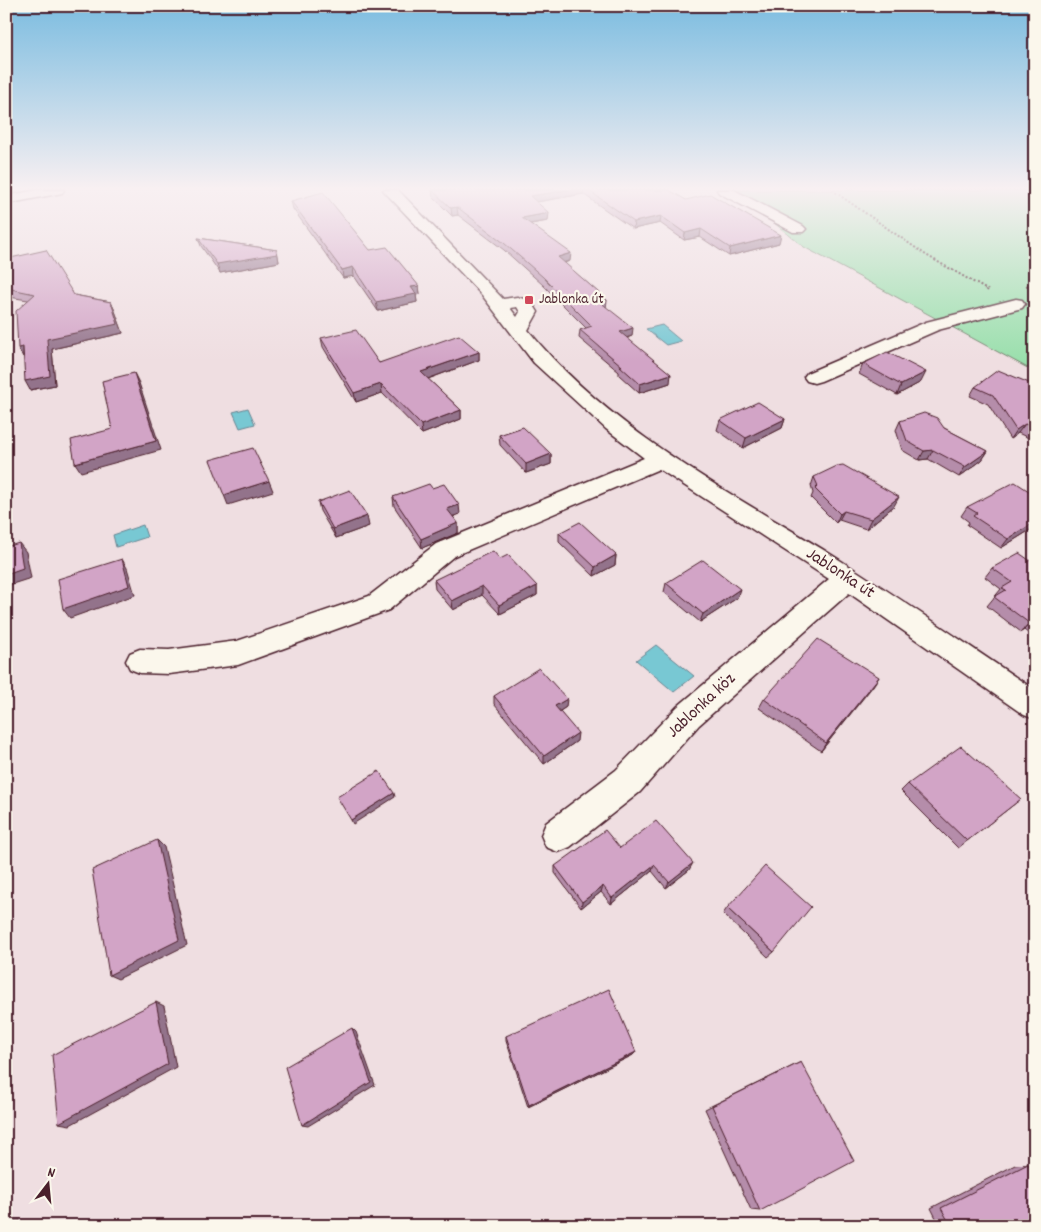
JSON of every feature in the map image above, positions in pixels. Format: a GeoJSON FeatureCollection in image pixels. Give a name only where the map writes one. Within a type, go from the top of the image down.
{"type":"FeatureCollection","features":[{"type":"Feature","properties":{"kind":"street","name":"Jablonka út"},"geometry":{"type":"LineString","coordinates":[[445,247],[499,305],[541,359],[571,387],[661,460],[848,578],[1035,706]]}},
{"type":"Feature","properties":{"kind":"street"},"geometry":{"type":"LineString","coordinates":[[454,255],[460,254],[460,247]]}},
{"type":"Feature","properties":{"kind":"street"},"geometry":{"type":"LineString","coordinates":[[814,377],[932,326],[1016,304]]}},
{"type":"Feature","properties":{"kind":"street"},"geometry":{"type":"LineString","coordinates":[[140,661],[169,662],[238,653],[379,603],[444,550],[661,460]]}},
{"type":"Feature","properties":{"kind":"street","name":"Jablonka köz"},"geometry":{"type":"LineString","coordinates":[[558,835],[628,781],[688,716],[848,578]]}},
{"type":"Feature","properties":{"kind":"path"},"geometry":{"type":"LineString","coordinates":[[915,247],[967,280],[1016,304]]}},
{"type":"Feature","properties":{"kind":"green space"},"geometry":{"type":"Polygon","coordinates":[[[805,247],[1035,247],[1035,372],[805,247]]]}},
{"type":"Feature","properties":{"kind":"water"},"geometry":{"type":"Polygon","coordinates":[[[662,325],[681,341],[666,345],[646,329],[662,325]]]}},
{"type":"Feature","properties":{"kind":"water"},"geometry":{"type":"Polygon","coordinates":[[[248,408],[255,424],[240,428],[233,412],[248,408]]]}},
{"type":"Feature","properties":{"kind":"water"},"geometry":{"type":"Polygon","coordinates":[[[143,525],[147,537],[116,547],[113,535],[143,525]]]}},
{"type":"Feature","properties":{"kind":"water"},"geometry":{"type":"Polygon","coordinates":[[[656,645],[694,676],[674,692],[636,660],[656,645]]]}},
{"type":"Feature","properties":{"kind":"building"},"geometry":{"type":"Polygon","coordinates":[[[205,247],[260,247],[277,250],[277,254],[217,264],[205,247]]]}},
{"type":"Feature","properties":{"kind":"building"},"geometry":{"type":"Polygon","coordinates":[[[325,247],[368,247],[370,250],[387,247],[419,286],[411,287],[416,294],[376,302],[353,267],[342,270],[325,247]]]}},
{"type":"Feature","properties":{"kind":"building"},"geometry":{"type":"Polygon","coordinates":[[[509,247],[563,247],[571,253],[558,257],[607,300],[600,302],[633,328],[620,332],[671,374],[640,384],[580,330],[592,326],[543,277],[509,247]]]}},
{"type":"Feature","properties":{"kind":"building"},"geometry":{"type":"Polygon","coordinates":[[[46,250],[74,295],[111,302],[118,324],[47,339],[50,376],[25,381],[23,347],[18,348],[16,311],[35,294],[6,288],[6,259],[46,250]]]}},
{"type":"Feature","properties":{"kind":"building"},"geometry":{"type":"Polygon","coordinates":[[[356,330],[379,363],[459,335],[479,352],[421,372],[461,410],[421,425],[381,384],[354,393],[321,338],[356,330]]]}},
{"type":"Feature","properties":{"kind":"building"},"geometry":{"type":"Polygon","coordinates":[[[887,352],[926,372],[901,385],[863,364],[887,352]]]}},
{"type":"Feature","properties":{"kind":"building"},"geometry":{"type":"Polygon","coordinates":[[[998,370],[1034,385],[1030,388],[1035,390],[1035,428],[1025,424],[1016,430],[993,395],[975,387],[998,370]]]}},
{"type":"Feature","properties":{"kind":"building"},"geometry":{"type":"Polygon","coordinates":[[[134,373],[156,441],[75,463],[71,440],[112,429],[102,381],[134,373]]]}},
{"type":"Feature","properties":{"kind":"building"},"geometry":{"type":"Polygon","coordinates":[[[758,402],[785,419],[746,438],[720,420],[758,402]]]}},
{"type":"Feature","properties":{"kind":"building"},"geometry":{"type":"Polygon","coordinates":[[[924,413],[937,418],[944,428],[988,451],[965,467],[933,450],[924,451],[907,441],[900,421],[924,413]]]}},
{"type":"Feature","properties":{"kind":"building"},"geometry":{"type":"Polygon","coordinates":[[[523,427],[551,454],[526,464],[499,435],[523,427]]]}},
{"type":"Feature","properties":{"kind":"building"},"geometry":{"type":"Polygon","coordinates":[[[253,448],[269,481],[224,495],[210,460],[253,448]]]}},
{"type":"Feature","properties":{"kind":"building"},"geometry":{"type":"Polygon","coordinates":[[[843,465],[899,497],[871,519],[844,511],[840,514],[815,489],[818,486],[814,477],[843,465]]]}},
{"type":"Feature","properties":{"kind":"building"},"geometry":{"type":"Polygon","coordinates":[[[1015,482],[1035,495],[1035,522],[1008,539],[973,516],[977,513],[967,507],[1015,482]]]}},
{"type":"Feature","properties":{"kind":"building"},"geometry":{"type":"Polygon","coordinates":[[[429,484],[432,488],[444,484],[459,505],[447,509],[458,523],[421,539],[393,497],[429,484]]]}},
{"type":"Feature","properties":{"kind":"building"},"geometry":{"type":"Polygon","coordinates":[[[350,490],[367,516],[333,529],[318,502],[350,490]]]}},
{"type":"Feature","properties":{"kind":"building"},"geometry":{"type":"Polygon","coordinates":[[[580,522],[616,555],[595,567],[559,533],[580,522]]]}},
{"type":"Feature","properties":{"kind":"building"},"geometry":{"type":"Polygon","coordinates":[[[19,543],[23,568],[6,574],[6,547],[19,543]]]}},
{"type":"Feature","properties":{"kind":"building"},"geometry":{"type":"Polygon","coordinates":[[[493,551],[500,559],[508,555],[537,586],[499,605],[482,586],[452,601],[434,580],[493,551]]]}},
{"type":"Feature","properties":{"kind":"building"},"geometry":{"type":"Polygon","coordinates":[[[1019,553],[1035,564],[1035,623],[1032,621],[1029,623],[994,597],[1006,590],[1002,588],[1012,582],[992,568],[1019,553]]]}},
{"type":"Feature","properties":{"kind":"building"},"geometry":{"type":"Polygon","coordinates":[[[122,559],[129,586],[63,609],[58,579],[122,559]]]}},
{"type":"Feature","properties":{"kind":"building"},"geometry":{"type":"Polygon","coordinates":[[[703,560],[740,589],[703,614],[666,583],[703,560]]]}},
{"type":"Feature","properties":{"kind":"building"},"geometry":{"type":"Polygon","coordinates":[[[818,639],[879,677],[826,743],[764,699],[818,639]]]}},
{"type":"Feature","properties":{"kind":"building"},"geometry":{"type":"Polygon","coordinates":[[[539,668],[567,699],[555,706],[578,733],[544,756],[494,696],[539,668]]]}},
{"type":"Feature","properties":{"kind":"building"},"geometry":{"type":"Polygon","coordinates":[[[961,746],[1021,799],[967,841],[908,784],[961,746]]]}},
{"type":"Feature","properties":{"kind":"building"},"geometry":{"type":"Polygon","coordinates":[[[379,771],[394,793],[351,820],[337,797],[379,771]]]}},
{"type":"Feature","properties":{"kind":"building"},"geometry":{"type":"Polygon","coordinates":[[[656,821],[693,863],[669,882],[654,865],[612,898],[603,886],[582,902],[555,866],[605,830],[620,848],[656,821]]]}},
{"type":"Feature","properties":{"kind":"building"},"geometry":{"type":"Polygon","coordinates":[[[157,840],[179,940],[109,975],[92,870],[157,840]]]}},
{"type":"Feature","properties":{"kind":"building"},"geometry":{"type":"Polygon","coordinates":[[[765,866],[811,907],[774,952],[727,908],[765,866]]]}},
{"type":"Feature","properties":{"kind":"building"},"geometry":{"type":"Polygon","coordinates":[[[609,989],[636,1052],[529,1105],[506,1036],[609,989]]]}},
{"type":"Feature","properties":{"kind":"building"},"geometry":{"type":"Polygon","coordinates":[[[156,1002],[168,1064],[59,1123],[52,1055],[156,1002]]]}},
{"type":"Feature","properties":{"kind":"building"},"geometry":{"type":"Polygon","coordinates":[[[352,1028],[371,1082],[302,1125],[285,1067],[352,1028]]]}},
{"type":"Feature","properties":{"kind":"building"},"geometry":{"type":"Polygon","coordinates":[[[801,1062],[854,1161],[760,1211],[712,1106],[801,1062]]]}},
{"type":"Feature","properties":{"kind":"building"},"geometry":{"type":"Polygon","coordinates":[[[1028,1164],[1035,1175],[1035,1226],[951,1226],[941,1208],[1028,1164]]]}},
{"type":"Feature","properties":{"kind":"place","name":"Jablonka út"},"geometry":{"type":"Point","coordinates":[529,300]}}]}
